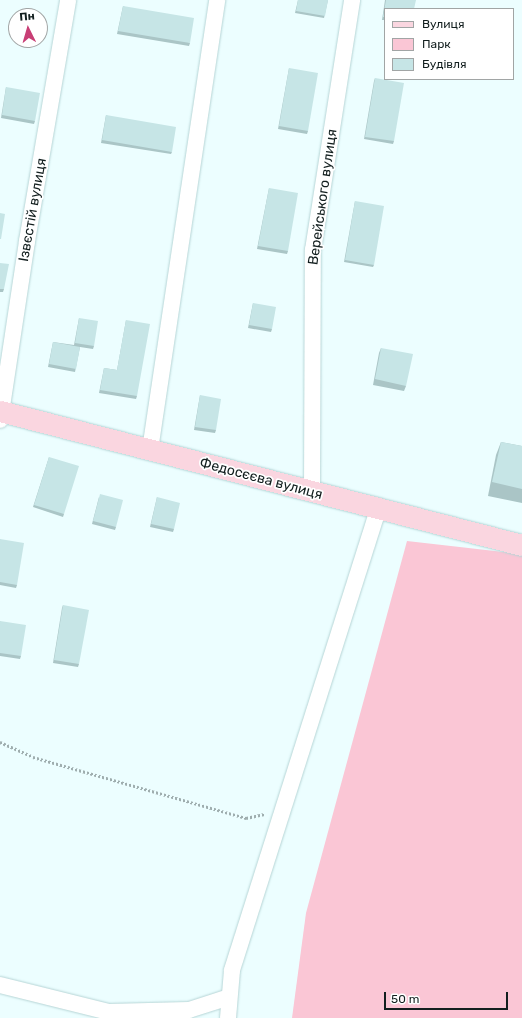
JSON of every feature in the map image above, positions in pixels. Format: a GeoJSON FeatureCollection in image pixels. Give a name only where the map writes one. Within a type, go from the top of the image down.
{"type":"FeatureCollection","features":[{"type":"Feature","properties":{"kind":"main road","name":"Федосєєва вулиця"},"geometry":{"type":"LineString","coordinates":[[1,415],[150,450],[378,510],[522,545]]}},
{"type":"Feature","properties":{"kind":"street","name":"Ізвєстій вулиця"},"geometry":{"type":"LineString","coordinates":[[1,415],[27,240],[68,0]]}},
{"type":"Feature","properties":{"kind":"street"},"geometry":{"type":"LineString","coordinates":[[150,450],[217,0]]}},
{"type":"Feature","properties":{"kind":"street","name":"Верейського вулиця"},"geometry":{"type":"LineString","coordinates":[[312,492],[313,250],[352,0]]}},
{"type":"Feature","properties":{"kind":"street"},"geometry":{"type":"LineString","coordinates":[[228,1018],[232,970],[378,510]]}},
{"type":"Feature","properties":{"kind":"street"},"geometry":{"type":"LineString","coordinates":[[0,985],[122,1015],[189,1010],[230,997]]}},
{"type":"Feature","properties":{"kind":"street"},"geometry":{"type":"LineString","coordinates":[[203,1018],[230,997]]}},
{"type":"Feature","properties":{"kind":"path"},"geometry":{"type":"LineString","coordinates":[[0,742],[33,757],[246,818],[282,814]]}},
{"type":"Feature","properties":{"kind":"green space"},"geometry":{"type":"Polygon","coordinates":[[[407,541],[522,554],[522,1018],[292,1018],[306,913],[407,541]]]}},
{"type":"Feature","properties":{"kind":"building"},"geometry":{"type":"Polygon","coordinates":[[[298,0],[328,0],[325,16],[296,11],[298,0]]]}},
{"type":"Feature","properties":{"kind":"building"},"geometry":{"type":"Polygon","coordinates":[[[386,0],[416,0],[414,8],[385,8],[386,0]]]}},
{"type":"Feature","properties":{"kind":"building"},"geometry":{"type":"Polygon","coordinates":[[[123,6],[194,18],[190,43],[118,31],[123,6]]]}},
{"type":"Feature","properties":{"kind":"building"},"geometry":{"type":"Polygon","coordinates":[[[289,68],[318,73],[308,131],[279,126],[289,68]]]}},
{"type":"Feature","properties":{"kind":"building"},"geometry":{"type":"Polygon","coordinates":[[[375,78],[404,83],[394,141],[365,137],[375,78]]]}},
{"type":"Feature","properties":{"kind":"building"},"geometry":{"type":"Polygon","coordinates":[[[6,87],[40,93],[35,121],[2,115],[6,87]]]}},
{"type":"Feature","properties":{"kind":"building"},"geometry":{"type":"Polygon","coordinates":[[[106,115],[176,127],[172,152],[102,140],[106,115]]]}},
{"type":"Feature","properties":{"kind":"building"},"geometry":{"type":"Polygon","coordinates":[[[269,188],[298,193],[288,251],[258,246],[269,188]]]}},
{"type":"Feature","properties":{"kind":"building"},"geometry":{"type":"Polygon","coordinates":[[[355,201],[384,206],[374,265],[345,260],[355,201]]]}},
{"type":"Feature","properties":{"kind":"building"},"geometry":{"type":"Polygon","coordinates":[[[0,213],[5,214],[1,239],[0,239],[0,213]]]}},
{"type":"Feature","properties":{"kind":"building"},"geometry":{"type":"Polygon","coordinates":[[[0,263],[9,264],[4,289],[0,289],[0,263]]]}},
{"type":"Feature","properties":{"kind":"building"},"geometry":{"type":"Polygon","coordinates":[[[253,303],[276,307],[272,329],[249,325],[253,303]]]}},
{"type":"Feature","properties":{"kind":"building"},"geometry":{"type":"Polygon","coordinates":[[[79,318],[98,321],[94,346],[75,343],[79,318]]]}},
{"type":"Feature","properties":{"kind":"building"},"geometry":{"type":"Polygon","coordinates":[[[126,320],[150,324],[137,396],[100,390],[104,368],[117,370],[126,320]]]}},
{"type":"Feature","properties":{"kind":"building"},"geometry":{"type":"Polygon","coordinates":[[[53,342],[80,347],[76,369],[49,364],[53,342]]]}},
{"type":"Feature","properties":{"kind":"building"},"geometry":{"type":"Polygon","coordinates":[[[381,348],[413,354],[406,386],[375,379],[381,348]]]}},
{"type":"Feature","properties":{"kind":"building"},"geometry":{"type":"Polygon","coordinates":[[[200,395],[221,399],[216,430],[195,427],[200,395]]]}},
{"type":"Feature","properties":{"kind":"building"},"geometry":{"type":"Polygon","coordinates":[[[501,442],[522,446],[522,489],[492,482],[501,442]]]}},
{"type":"Feature","properties":{"kind":"building"},"geometry":{"type":"Polygon","coordinates":[[[49,457],[79,466],[64,514],[34,505],[49,457]]]}},
{"type":"Feature","properties":{"kind":"building"},"geometry":{"type":"Polygon","coordinates":[[[100,494],[123,500],[116,527],[93,521],[100,494]]]}},
{"type":"Feature","properties":{"kind":"building"},"geometry":{"type":"Polygon","coordinates":[[[157,497],[180,503],[174,529],[151,524],[157,497]]]}},
{"type":"Feature","properties":{"kind":"building"},"geometry":{"type":"Polygon","coordinates":[[[0,539],[24,543],[17,585],[0,582],[0,539]]]}},
{"type":"Feature","properties":{"kind":"building"},"geometry":{"type":"Polygon","coordinates":[[[63,605],[89,610],[79,664],[54,660],[63,605]]]}},
{"type":"Feature","properties":{"kind":"building"},"geometry":{"type":"Polygon","coordinates":[[[0,621],[26,625],[21,656],[0,653],[0,621]]]}}]}
